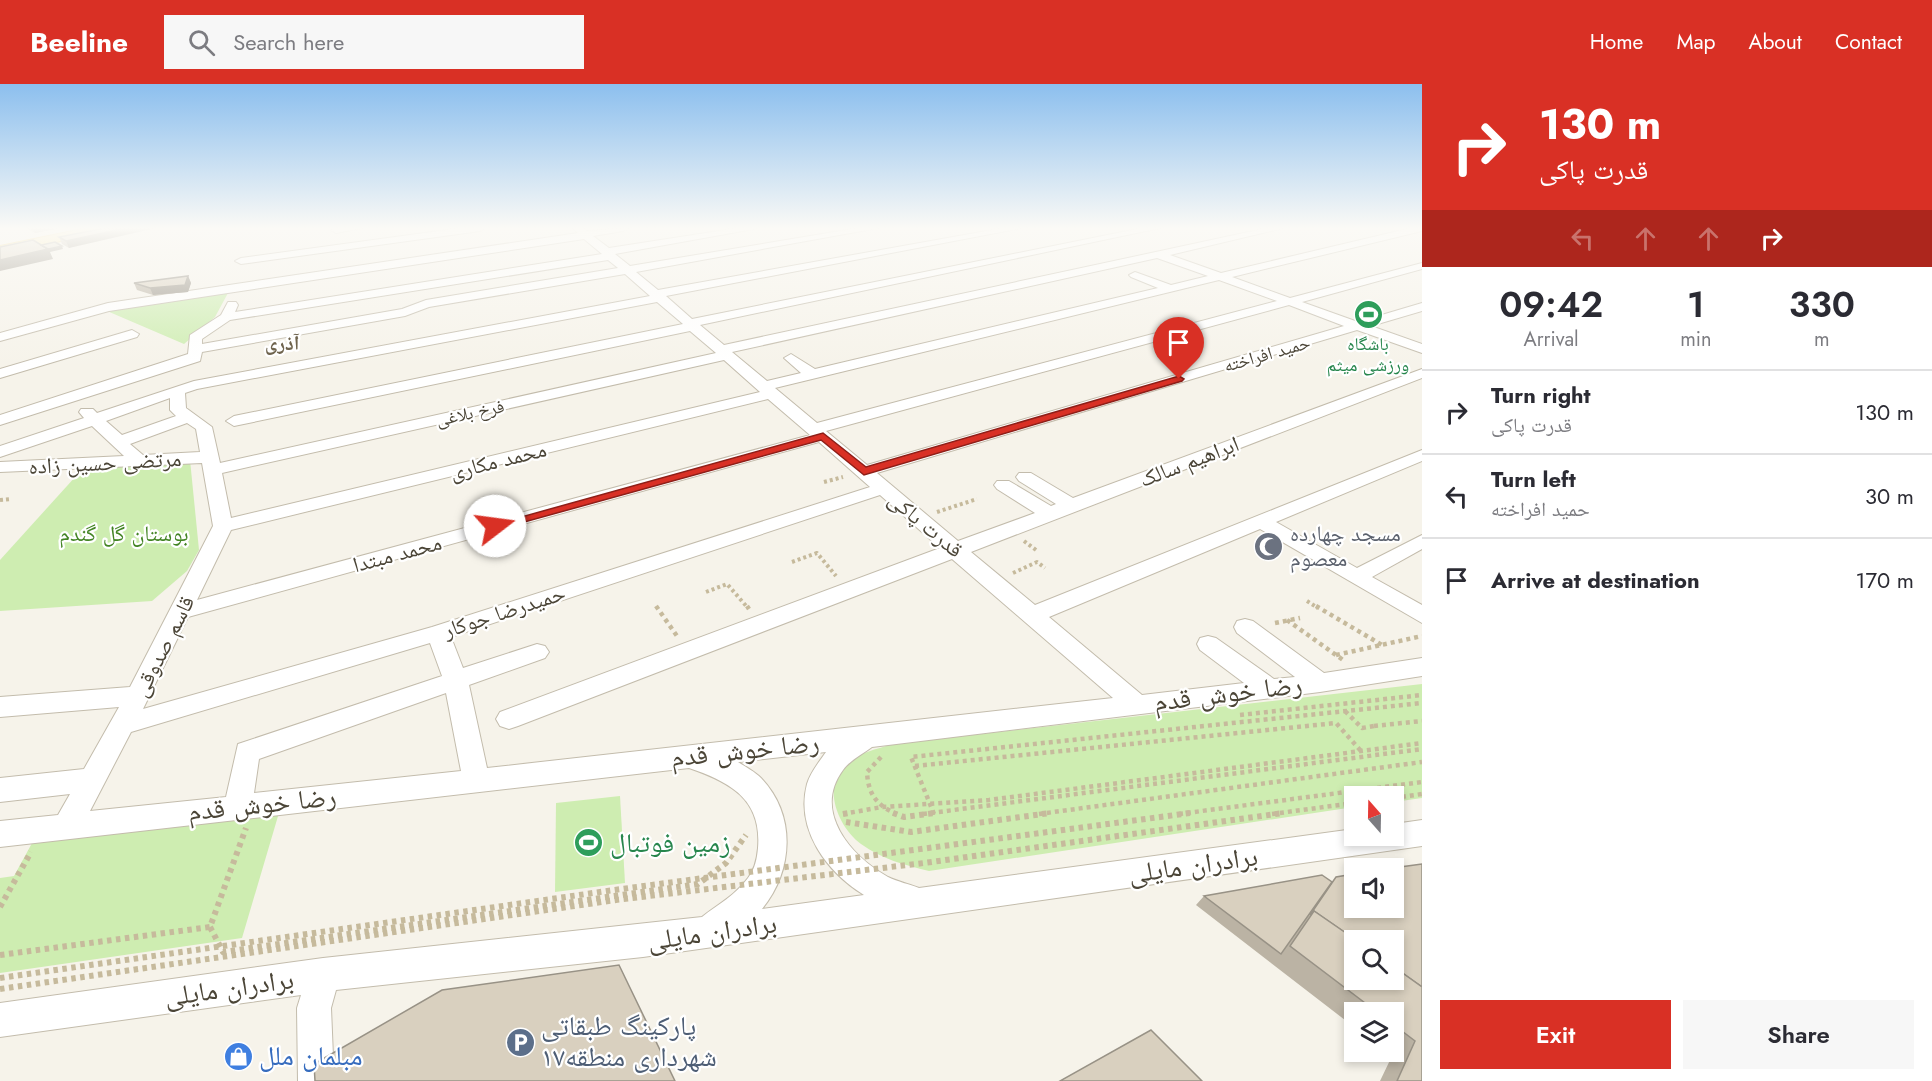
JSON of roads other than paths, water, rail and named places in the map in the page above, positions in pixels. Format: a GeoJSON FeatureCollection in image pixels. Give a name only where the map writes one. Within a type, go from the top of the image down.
{"type":"FeatureCollection","features":[{"type":"Feature","properties":{"kind":"street"},"geometry":{"type":"LineString","coordinates":[[0,337],[108,308],[240,288],[255,292],[362,275]]}},
{"type":"Feature","properties":{"kind":"street"},"geometry":{"type":"LineString","coordinates":[[194,385],[195,338],[226,317],[484,275]]}},
{"type":"Feature","properties":{"kind":"street"},"geometry":{"type":"LineString","coordinates":[[0,420],[195,353],[405,312],[426,304],[595,275]]}},
{"type":"Feature","properties":{"kind":"street","name":"قدرت پاکی"},"geometry":{"type":"LineString","coordinates":[[634,275],[1136,704]]}},
{"type":"Feature","properties":{"kind":"street"},"geometry":{"type":"LineString","coordinates":[[0,452],[194,385],[770,275]]}},
{"type":"Feature","properties":{"kind":"street"},"geometry":{"type":"LineString","coordinates":[[234,421],[695,327],[935,275]]}},
{"type":"Feature","properties":{"kind":"street","name":"فرخ بلاغی"},"geometry":{"type":"LineString","coordinates":[[212,463],[725,353],[1068,275]]}},
{"type":"Feature","properties":{"kind":"street"},"geometry":{"type":"LineString","coordinates":[[1135,275],[1172,289]]}},
{"type":"Feature","properties":{"kind":"street"},"geometry":{"type":"LineString","coordinates":[[1215,275],[1422,349]]}},
{"type":"Feature","properties":{"kind":"street","name":"محمد مکاری"},"geometry":{"type":"LineString","coordinates":[[223,526],[621,430],[706,402],[768,390],[813,375],[1232,275]]}},
{"type":"Feature","properties":{"kind":"street","name":"محمد مبتدا"},"geometry":{"type":"LineString","coordinates":[[180,612],[1390,275]]}},
{"type":"Feature","properties":{"kind":"street"},"geometry":{"type":"LineString","coordinates":[[226,317],[240,288]]}},
{"type":"Feature","properties":{"kind":"street","name":"حمید افراخته"},"geometry":{"type":"LineString","coordinates":[[864,471],[1422,307]]}},
{"type":"Feature","properties":{"kind":"street"},"geometry":{"type":"LineString","coordinates":[[695,327],[729,326]]}},
{"type":"Feature","properties":{"kind":"street"},"geometry":{"type":"LineString","coordinates":[[0,374],[132,334]]}},
{"type":"Feature","properties":{"kind":"street"},"geometry":{"type":"LineString","coordinates":[[827,352],[850,366]]}},
{"type":"Feature","properties":{"kind":"street"},"geometry":{"type":"LineString","coordinates":[[791,358],[813,375]]}},
{"type":"Feature","properties":{"kind":"street","name":"ابراهیم سالک"},"geometry":{"type":"LineString","coordinates":[[509,718],[1422,373]]}},
{"type":"Feature","properties":{"kind":"street"},"geometry":{"type":"LineString","coordinates":[[177,391],[178,410],[204,428],[223,526]]}},
{"type":"Feature","properties":{"kind":"street"},"geometry":{"type":"LineString","coordinates":[[77,405],[96,419],[138,460]]}},
{"type":"Feature","properties":{"kind":"street"},"geometry":{"type":"LineString","coordinates":[[609,414],[621,430]]}},
{"type":"Feature","properties":{"kind":"street"},"geometry":{"type":"LineString","coordinates":[[119,442],[188,417]]}},
{"type":"Feature","properties":{"kind":"street"},"geometry":{"type":"LineString","coordinates":[[1032,615],[1422,454]]}},
{"type":"Feature","properties":{"kind":"street","name":"مرتضی حسین زاده"},"geometry":{"type":"LineString","coordinates":[[0,467],[138,460],[212,463]]}},
{"type":"Feature","properties":{"kind":"street"},"geometry":{"type":"LineString","coordinates":[[1025,477],[1071,506]]}},
{"type":"Feature","properties":{"kind":"street"},"geometry":{"type":"LineString","coordinates":[[1003,485],[1050,514]]}},
{"type":"Feature","properties":{"kind":"street","name":"حمیدرضا جوکار"},"geometry":{"type":"LineString","coordinates":[[122,725],[438,633],[884,488]]}},
{"type":"Feature","properties":{"kind":"street"},"geometry":{"type":"LineString","coordinates":[[1261,521],[1422,615]]}},
{"type":"Feature","properties":{"kind":"street","name":"قاسم صدوقی"},"geometry":{"type":"LineString","coordinates":[[51,836],[92,780],[138,696],[223,526]]}},
{"type":"Feature","properties":{"kind":"street"},"geometry":{"type":"LineString","coordinates":[[1356,577],[1422,541]]}},
{"type":"Feature","properties":{"kind":"street"},"geometry":{"type":"LineString","coordinates":[[1245,627],[1320,682]]}},
{"type":"Feature","properties":{"kind":"street"},"geometry":{"type":"LineString","coordinates":[[438,633],[456,682],[476,780]]}},
{"type":"Feature","properties":{"kind":"street"},"geometry":{"type":"LineString","coordinates":[[1208,644],[1269,688]]}},
{"type":"Feature","properties":{"kind":"street"},"geometry":{"type":"LineString","coordinates":[[246,818],[247,752],[456,682],[537,652]]}},
{"type":"Feature","properties":{"kind":"street","name":"رضا خوش قدم"},"geometry":{"type":"LineString","coordinates":[[0,834],[51,836],[246,818],[476,780],[672,758],[879,746],[1136,704],[1367,677],[1422,667]]}},
{"type":"Feature","properties":{"kind":"street"},"geometry":{"type":"LineString","coordinates":[[0,707],[138,696]]}},
{"type":"Feature","properties":{"kind":"street"},"geometry":{"type":"LineString","coordinates":[[879,746],[842,752],[824,774],[819,787],[819,818],[833,851],[862,880],[881,891],[922,902]]}},
{"type":"Feature","properties":{"kind":"street"},"geometry":{"type":"LineString","coordinates":[[672,758],[705,761],[737,775],[761,799],[774,831],[772,864],[755,897],[726,921],[708,930],[679,937]]}},
{"type":"Feature","properties":{"kind":"street"},"geometry":{"type":"LineString","coordinates":[[0,790],[92,780]]}},
{"type":"Feature","properties":{"kind":"street","name":"برادران مایلی"},"geometry":{"type":"LineString","coordinates":[[0,1020],[323,975],[679,937],[1417,836]]}},
{"type":"Feature","properties":{"kind":"street"},"geometry":{"type":"LineString","coordinates":[[316,1081],[314,1008],[323,975]]}},
{"type":"Feature","properties":{"kind":"place","name":"باشگاه ورزشی میثم"},"geometry":{"type":"Point","coordinates":[1368,315]}},
{"type":"Feature","properties":{"kind":"place","name":"مسجد چهارده معصوم"},"geometry":{"type":"Point","coordinates":[1269,546]}},
{"type":"Feature","properties":{"kind":"place","name":"زمین فوتبال"},"geometry":{"type":"Point","coordinates":[589,843]}},
{"type":"Feature","properties":{"kind":"place","name":"پارکینگ طبقاتی شهرداری منطقه۱۷"},"geometry":{"type":"Point","coordinates":[520,1042]}},
{"type":"Feature","properties":{"kind":"place","name":"مبلمان ملل"},"geometry":{"type":"Point","coordinates":[238,1056]}},
{"type":"Feature","properties":{"kind":"district","name":"آذری"},"geometry":{"type":"Point","coordinates":[282,343]}},
{"type":"Feature","properties":{"kind":"park label","name":"بوستان گل گندم"},"geometry":{"type":"Point","coordinates":[124,533]}}]}
